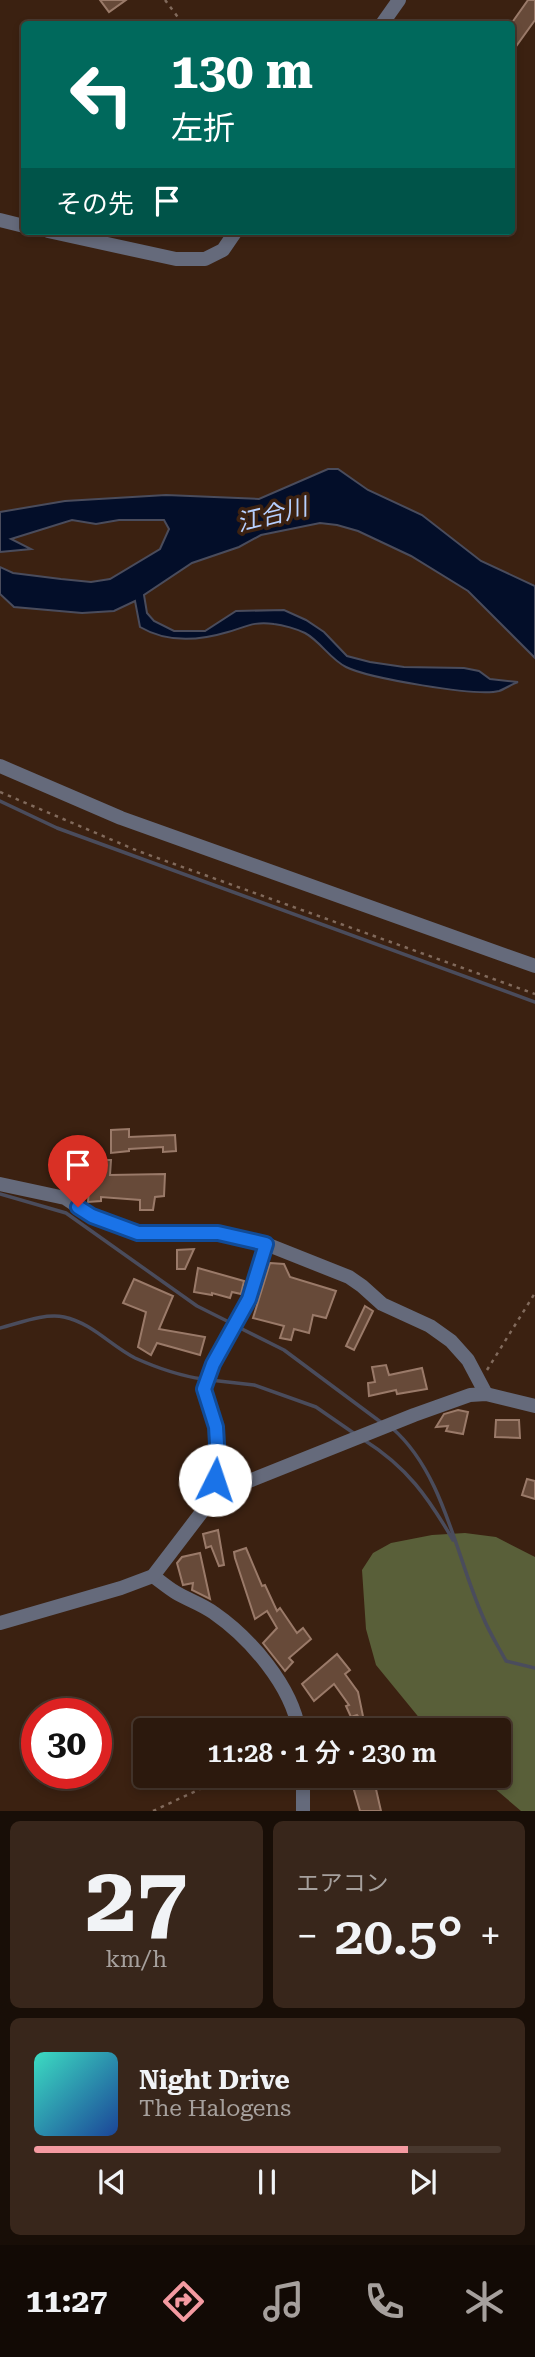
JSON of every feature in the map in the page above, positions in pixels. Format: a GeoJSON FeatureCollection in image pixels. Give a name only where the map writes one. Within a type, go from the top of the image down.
{"type":"FeatureCollection","features":[{"type":"Feature","properties":{"kind":"street"},"geometry":{"type":"LineString","coordinates":[[384,21],[399,0]]}},
{"type":"Feature","properties":{"kind":"street"},"geometry":{"type":"LineString","coordinates":[[0,220],[21,225]]}},
{"type":"Feature","properties":{"kind":"street"},"geometry":{"type":"LineString","coordinates":[[66,235],[176,259],[205,259],[223,250],[233,235]]}},
{"type":"Feature","properties":{"kind":"street"},"geometry":{"type":"LineString","coordinates":[[0,765],[121,818],[535,966]]}},
{"type":"Feature","properties":{"kind":"street"},"geometry":{"type":"LineString","coordinates":[[0,1185],[65,1198],[92,1216],[138,1233],[218,1233],[266,1244],[349,1277],[382,1304],[430,1326],[451,1341],[468,1360],[483,1387],[535,1406]]}},
{"type":"Feature","properties":{"kind":"street"},"geometry":{"type":"LineString","coordinates":[[211,1500],[218,1461],[216,1427],[205,1388],[210,1371],[249,1299],[266,1244]]}},
{"type":"Feature","properties":{"kind":"street"},"geometry":{"type":"LineString","coordinates":[[0,1623],[153,1576],[211,1500],[234,1487],[483,1387]]}},
{"type":"Feature","properties":{"kind":"street"},"geometry":{"type":"LineString","coordinates":[[153,1576],[213,1612],[248,1641],[274,1673],[294,1718]]}},
{"type":"Feature","properties":{"kind":"street"},"geometry":{"type":"LineString","coordinates":[[303,1788],[303,1811]]}},
{"type":"Feature","properties":{"kind":"path"},"geometry":{"type":"LineString","coordinates":[[165,0],[181,21]]}},
{"type":"Feature","properties":{"kind":"path"},"geometry":{"type":"LineString","coordinates":[[0,792],[138,850],[535,994]]}},
{"type":"Feature","properties":{"kind":"path"},"geometry":{"type":"LineString","coordinates":[[483,1387],[535,1293]]}},
{"type":"Feature","properties":{"kind":"path"},"geometry":{"type":"LineString","coordinates":[[153,1811],[202,1788]]}},
{"type":"Feature","properties":{"kind":"green space"},"geometry":{"type":"Polygon","coordinates":[[[465,1533],[496,1537],[535,1557],[535,1811],[521,1811],[494,1788],[511,1788],[511,1718],[419,1718],[376,1665],[366,1629],[362,1570],[373,1553],[391,1543],[432,1535],[465,1533]]]}},
{"type":"Feature","properties":{"kind":"water","name":"江合川"},"geometry":{"type":"Polygon","coordinates":[[[328,469],[338,469],[368,490],[422,515],[481,561],[535,586],[535,658],[468,591],[411,556],[358,531],[320,523],[261,535],[239,547],[192,563],[144,595],[147,613],[154,621],[174,631],[205,631],[236,611],[284,610],[324,632],[347,656],[404,667],[464,668],[479,671],[490,679],[518,682],[499,691],[487,692],[422,685],[346,667],[310,636],[282,625],[255,624],[205,637],[172,638],[140,627],[135,601],[114,611],[82,613],[14,607],[0,594],[0,567],[13,573],[61,579],[91,582],[110,579],[160,549],[169,529],[164,520],[119,520],[96,524],[72,520],[11,539],[31,549],[0,552],[0,512],[65,501],[166,495],[259,499],[328,469]]]}},
{"type":"Feature","properties":{"kind":"building"},"geometry":{"type":"Polygon","coordinates":[[[100,0],[126,0],[109,12],[100,0]]]}},
{"type":"Feature","properties":{"kind":"building"},"geometry":{"type":"Polygon","coordinates":[[[528,0],[535,0],[535,20],[517,45],[513,21],[528,0]]]}},
{"type":"Feature","properties":{"kind":"building"},"geometry":{"type":"Polygon","coordinates":[[[129,1129],[129,1137],[175,1135],[176,1151],[163,1152],[163,1147],[111,1153],[111,1130],[129,1129]]]}},
{"type":"Feature","properties":{"kind":"building"},"geometry":{"type":"Polygon","coordinates":[[[91,1160],[111,1160],[110,1175],[165,1174],[164,1196],[155,1197],[153,1210],[140,1210],[140,1200],[101,1197],[101,1201],[88,1202],[91,1160]]]}},
{"type":"Feature","properties":{"kind":"building"},"geometry":{"type":"Polygon","coordinates":[[[194,1249],[185,1269],[177,1269],[177,1250],[194,1249]]]}},
{"type":"Feature","properties":{"kind":"building"},"geometry":{"type":"Polygon","coordinates":[[[270,1263],[284,1264],[290,1277],[336,1291],[326,1318],[313,1315],[309,1333],[294,1329],[291,1340],[280,1338],[284,1326],[253,1318],[270,1263]]]}},
{"type":"Feature","properties":{"kind":"building"},"geometry":{"type":"Polygon","coordinates":[[[198,1268],[244,1281],[241,1294],[232,1292],[230,1298],[194,1292],[198,1268]]]}},
{"type":"Feature","properties":{"kind":"building"},"geometry":{"type":"Polygon","coordinates":[[[134,1279],[173,1296],[159,1329],[205,1337],[200,1355],[157,1343],[151,1355],[138,1347],[146,1312],[123,1303],[134,1279]]]}},
{"type":"Feature","properties":{"kind":"building"},"geometry":{"type":"Polygon","coordinates":[[[365,1306],[373,1311],[354,1350],[346,1346],[365,1306]]]}},
{"type":"Feature","properties":{"kind":"building"},"geometry":{"type":"Polygon","coordinates":[[[386,1365],[389,1375],[422,1368],[427,1389],[397,1394],[396,1390],[369,1396],[368,1383],[375,1382],[372,1367],[386,1365]]]}},
{"type":"Feature","properties":{"kind":"building"},"geometry":{"type":"Polygon","coordinates":[[[458,1410],[468,1412],[463,1434],[446,1431],[448,1426],[436,1427],[444,1414],[458,1410]]]}},
{"type":"Feature","properties":{"kind":"building"},"geometry":{"type":"Polygon","coordinates":[[[496,1420],[519,1420],[520,1438],[495,1437],[496,1420]]]}},
{"type":"Feature","properties":{"kind":"building"},"geometry":{"type":"Polygon","coordinates":[[[527,1479],[535,1481],[535,1499],[522,1495],[527,1479]]]}},
{"type":"Feature","properties":{"kind":"building"},"geometry":{"type":"Polygon","coordinates":[[[218,1530],[224,1565],[219,1566],[211,1546],[206,1548],[203,1534],[218,1530]]]}},
{"type":"Feature","properties":{"kind":"building"},"geometry":{"type":"Polygon","coordinates":[[[246,1548],[262,1586],[265,1585],[277,1611],[280,1608],[297,1633],[303,1628],[311,1639],[289,1658],[293,1662],[285,1671],[263,1643],[277,1628],[267,1611],[255,1619],[235,1558],[234,1552],[246,1548]]]}},
{"type":"Feature","properties":{"kind":"building"},"geometry":{"type":"Polygon","coordinates":[[[200,1553],[210,1599],[192,1590],[193,1583],[183,1585],[177,1563],[182,1557],[200,1553]]]}},
{"type":"Feature","properties":{"kind":"building"},"geometry":{"type":"Polygon","coordinates":[[[337,1654],[350,1670],[345,1674],[358,1692],[363,1718],[357,1715],[351,1717],[346,1706],[349,1705],[334,1684],[314,1701],[302,1684],[337,1654]]]}},
{"type":"Feature","properties":{"kind":"building"},"geometry":{"type":"Polygon","coordinates":[[[353,1788],[376,1788],[381,1811],[360,1811],[353,1788]]]}},
{"type":"Feature","properties":{"kind":"waterway"},"geometry":{"type":"LineString","coordinates":[[0,801],[57,828],[535,1002]]}},
{"type":"Feature","properties":{"kind":"waterway"},"geometry":{"type":"LineString","coordinates":[[0,1194],[66,1213],[197,1306],[231,1323]]}},
{"type":"Feature","properties":{"kind":"waterway"},"geometry":{"type":"LineString","coordinates":[[0,1328],[40,1317],[64,1317],[84,1324],[135,1358],[168,1371],[203,1379]]}},
{"type":"Feature","properties":{"kind":"waterway"},"geometry":{"type":"LineString","coordinates":[[238,1327],[284,1350],[382,1423]]}},
{"type":"Feature","properties":{"kind":"waterway"},"geometry":{"type":"LineString","coordinates":[[210,1380],[254,1385],[316,1407],[355,1434]]}},
{"type":"Feature","properties":{"kind":"waterway"},"geometry":{"type":"LineString","coordinates":[[392,1428],[410,1447],[437,1492],[473,1593],[506,1661],[535,1668]]}},
{"type":"Feature","properties":{"kind":"waterway"},"geometry":{"type":"LineString","coordinates":[[364,1440],[393,1461],[415,1484],[453,1540]]}},
{"type":"Feature","properties":{"kind":"route"},"geometry":{"type":"LineString","coordinates":[[78,1207],[92,1216],[138,1233],[218,1233],[266,1244],[249,1299],[213,1364],[204,1389],[216,1427],[218,1461],[215,1480]]}}]}
